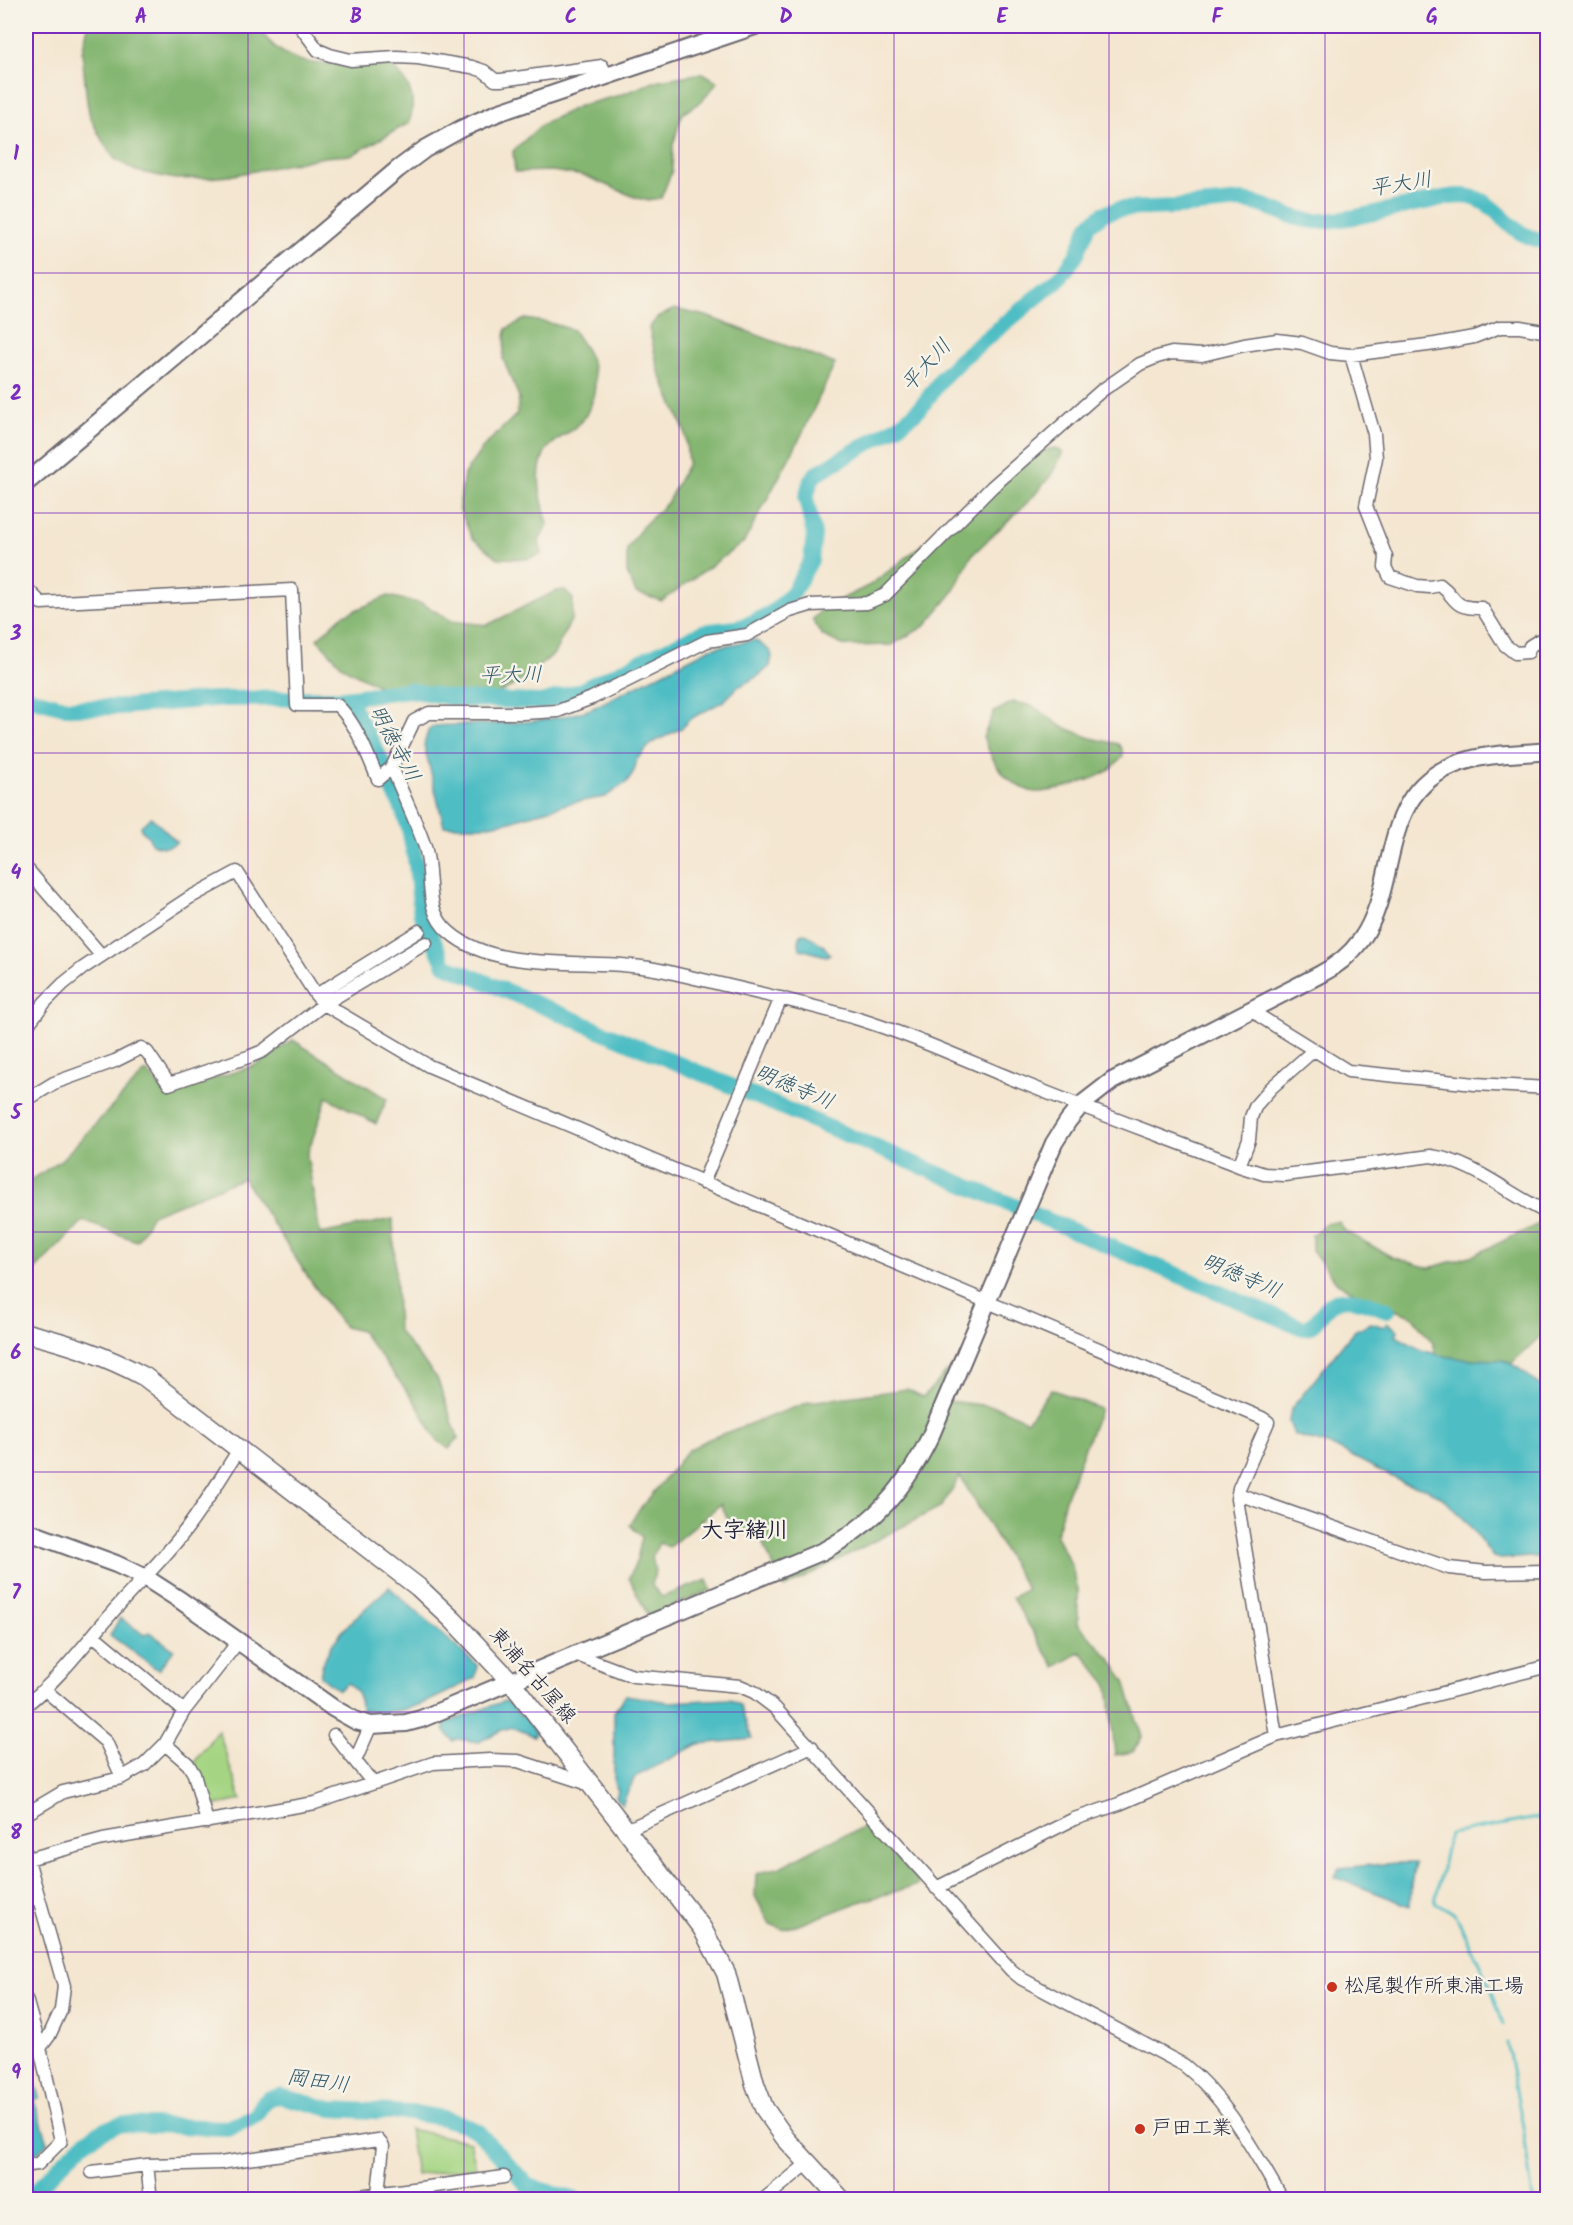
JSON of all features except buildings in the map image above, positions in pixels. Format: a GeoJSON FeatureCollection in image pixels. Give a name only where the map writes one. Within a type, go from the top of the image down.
{"type":"FeatureCollection","features":[{"type":"Feature","properties":{"kind":"main road","name":"東浦名古屋線"},"geometry":{"type":"LineString","coordinates":[[26,1333],[111,1358],[145,1377],[418,1587],[512,1683],[690,1912],[726,1973],[747,2055],[764,2108],[785,2139],[842,2199]]}},
{"type":"Feature","properties":{"kind":"street"},"geometry":{"type":"LineString","coordinates":[[300,26],[318,50],[351,60],[418,58],[472,67],[484,71],[495,80],[602,66],[608,77]]}},
{"type":"Feature","properties":{"kind":"street"},"geometry":{"type":"LineString","coordinates":[[26,483],[349,209],[425,149],[460,129],[497,113],[755,26]]}},
{"type":"Feature","properties":{"kind":"street"},"geometry":{"type":"LineString","coordinates":[[26,588],[40,603],[292,590],[297,705],[337,705],[345,713],[379,778],[392,768],[410,727],[420,717],[429,713],[558,711],[592,698],[707,641],[747,635],[790,611],[810,605],[867,603],[885,595],[992,487],[1101,391],[1140,364],[1157,357],[1172,353],[1202,355],[1277,340],[1302,343],[1330,353],[1351,355],[1474,337],[1500,327],[1520,327],[1548,332]]}},
{"type":"Feature","properties":{"kind":"street"},"geometry":{"type":"LineString","coordinates":[[1351,355],[1374,434],[1376,458],[1370,497],[1366,506],[1386,557],[1385,567],[1390,577],[1417,586],[1440,585],[1446,589],[1454,602],[1462,606],[1482,608],[1505,645],[1515,653],[1528,652],[1530,646],[1548,635]]}},
{"type":"Feature","properties":{"kind":"street"},"geometry":{"type":"LineString","coordinates":[[26,1531],[116,1564],[146,1578],[333,1708],[356,1721],[371,1725],[406,1723],[421,1719],[492,1688],[512,1683],[574,1654],[823,1551],[849,1537],[874,1516],[898,1492],[922,1454],[1054,1143],[1081,1105],[1112,1081],[1331,969],[1350,954],[1360,941],[1380,897],[1397,824],[1421,787],[1439,773],[1461,762],[1548,751]]}},
{"type":"Feature","properties":{"kind":"street"},"geometry":{"type":"LineString","coordinates":[[392,768],[426,850],[430,897],[436,917],[448,932],[466,944],[499,957],[534,961],[606,963],[656,969],[781,998],[864,1021],[1264,1174],[1285,1174],[1431,1156],[1467,1167],[1548,1213]]}},
{"type":"Feature","properties":{"kind":"street"},"geometry":{"type":"LineString","coordinates":[[26,868],[101,956]]}},
{"type":"Feature","properties":{"kind":"street"},"geometry":{"type":"LineString","coordinates":[[26,1027],[45,1002],[63,984],[101,956],[189,898],[237,872],[320,1000],[429,1066],[1268,1422],[1238,1494],[1237,1506],[1276,1736]]}},
{"type":"Feature","properties":{"kind":"street"},"geometry":{"type":"LineString","coordinates":[[26,1100],[54,1083],[115,1061],[141,1048],[147,1052],[166,1082],[173,1084],[263,1050],[320,1000],[419,931]]}},
{"type":"Feature","properties":{"kind":"street"},"geometry":{"type":"LineString","coordinates":[[320,1000],[426,943]]}},
{"type":"Feature","properties":{"kind":"street"},"geometry":{"type":"LineString","coordinates":[[703,1182],[781,998]]}},
{"type":"Feature","properties":{"kind":"street"},"geometry":{"type":"LineString","coordinates":[[1253,1010],[1348,1071],[1432,1080],[1548,1088]]}},
{"type":"Feature","properties":{"kind":"street"},"geometry":{"type":"LineString","coordinates":[[1239,1166],[1249,1140],[1251,1117],[1256,1106],[1271,1088],[1314,1050]]}},
{"type":"Feature","properties":{"kind":"street"},"geometry":{"type":"LineString","coordinates":[[26,1705],[45,1690],[183,1535],[240,1448]]}},
{"type":"Feature","properties":{"kind":"street"},"geometry":{"type":"LineString","coordinates":[[1238,1494],[1449,1568],[1486,1572],[1548,1571]]}},
{"type":"Feature","properties":{"kind":"street"},"geometry":{"type":"LineString","coordinates":[[93,1635],[184,1711]]}},
{"type":"Feature","properties":{"kind":"street"},"geometry":{"type":"LineString","coordinates":[[26,1815],[41,1803],[71,1789],[122,1777],[144,1765],[165,1744],[184,1711],[238,1642]]}},
{"type":"Feature","properties":{"kind":"street"},"geometry":{"type":"LineString","coordinates":[[574,1654],[633,1676],[740,1686],[754,1692],[775,1708],[1011,1970],[1022,1979],[1184,2065],[1199,2077],[1219,2097],[1282,2199]]}},
{"type":"Feature","properties":{"kind":"street"},"geometry":{"type":"LineString","coordinates":[[936,1888],[1015,1846],[1074,1819],[1119,1804],[1276,1736],[1548,1666]]}},
{"type":"Feature","properties":{"kind":"street"},"geometry":{"type":"LineString","coordinates":[[45,1690],[106,1742],[122,1777]]}},
{"type":"Feature","properties":{"kind":"street"},"geometry":{"type":"LineString","coordinates":[[355,1761],[371,1725]]}},
{"type":"Feature","properties":{"kind":"street"},"geometry":{"type":"LineString","coordinates":[[334,1735],[373,1783]]}},
{"type":"Feature","properties":{"kind":"street"},"geometry":{"type":"LineString","coordinates":[[165,1744],[188,1764],[194,1774],[207,1822]]}},
{"type":"Feature","properties":{"kind":"street"},"geometry":{"type":"LineString","coordinates":[[627,1830],[812,1747]]}},
{"type":"Feature","properties":{"kind":"street"},"geometry":{"type":"LineString","coordinates":[[39,2048],[49,2036],[61,2010],[64,1986],[27,1856],[103,1839],[315,1803],[433,1763],[518,1761],[593,1785]]}},
{"type":"Feature","properties":{"kind":"street"},"geometry":{"type":"LineString","coordinates":[[26,1901],[38,1897]]}},
{"type":"Feature","properties":{"kind":"street"},"geometry":{"type":"LineString","coordinates":[[26,1999],[62,2141],[38,2164],[26,2163]]}},
{"type":"Feature","properties":{"kind":"street"},"geometry":{"type":"LineString","coordinates":[[92,2172],[147,2165],[220,2163],[378,2140],[383,2146],[378,2193]]}},
{"type":"Feature","properties":{"kind":"street"},"geometry":{"type":"LineString","coordinates":[[763,2199],[807,2164]]}},
{"type":"Feature","properties":{"kind":"street"},"geometry":{"type":"LineString","coordinates":[[147,2165],[151,2199]]}},
{"type":"Feature","properties":{"kind":"street"},"geometry":{"type":"LineString","coordinates":[[329,2199],[378,2193],[408,2195],[504,2177]]}},
{"type":"Feature","properties":{"kind":"green space"},"geometry":{"type":"Polygon","coordinates":[[[88,26],[257,26],[270,42],[283,53],[297,60],[329,64],[383,59],[398,73],[408,87],[412,113],[409,123],[352,155],[324,157],[229,176],[207,178],[175,179],[136,171],[115,159],[90,117],[82,52],[88,26]]]}},
{"type":"Feature","properties":{"kind":"green space"},"geometry":{"type":"Polygon","coordinates":[[[703,73],[718,82],[702,101],[682,114],[673,145],[672,171],[661,198],[647,200],[637,198],[585,176],[552,171],[515,172],[513,151],[541,125],[579,106],[620,95],[659,80],[703,73]]]}},
{"type":"Feature","properties":{"kind":"green space"},"geometry":{"type":"Polygon","coordinates":[[[674,309],[706,316],[835,364],[799,440],[744,542],[662,601],[636,593],[627,573],[627,549],[642,527],[667,503],[688,463],[685,432],[659,372],[649,328],[657,318],[674,309]]]}},
{"type":"Feature","properties":{"kind":"green space"},"geometry":{"type":"Polygon","coordinates":[[[525,319],[573,330],[590,358],[595,377],[594,396],[591,406],[580,422],[550,445],[542,461],[539,479],[548,524],[539,541],[542,554],[526,559],[498,558],[472,538],[459,508],[464,474],[484,446],[517,414],[519,397],[503,359],[506,329],[525,319]]]}},
{"type":"Feature","properties":{"kind":"green space"},"geometry":{"type":"Polygon","coordinates":[[[1054,448],[1063,452],[1052,474],[1032,498],[972,555],[953,592],[925,626],[892,645],[845,646],[823,636],[812,620],[823,608],[868,586],[1038,452],[1054,448]]]}},
{"type":"Feature","properties":{"kind":"green space"},"geometry":{"type":"Polygon","coordinates":[[[565,590],[573,599],[572,618],[554,654],[518,683],[489,698],[442,701],[390,692],[344,668],[317,639],[342,616],[388,596],[423,604],[451,621],[487,625],[556,591],[565,590]]]}},
{"type":"Feature","properties":{"kind":"green space"},"geometry":{"type":"Polygon","coordinates":[[[1013,702],[1033,706],[1061,726],[1091,738],[1118,744],[1122,749],[1123,757],[1103,774],[1070,786],[1037,792],[1021,787],[1000,770],[983,737],[994,712],[1013,702]]]}},
{"type":"Feature","properties":{"kind":"green space"},"geometry":{"type":"Polygon","coordinates":[[[293,1040],[387,1099],[376,1124],[327,1097],[307,1155],[320,1234],[393,1219],[398,1331],[437,1378],[458,1438],[449,1449],[436,1439],[416,1403],[361,1331],[344,1327],[243,1178],[152,1215],[137,1241],[83,1221],[26,1279],[26,1184],[62,1159],[146,1071],[166,1094],[256,1065],[293,1040]]]}},
{"type":"Feature","properties":{"kind":"green space"},"geometry":{"type":"Polygon","coordinates":[[[1547,1220],[1547,1330],[1512,1363],[1481,1381],[1443,1378],[1433,1343],[1412,1316],[1375,1303],[1337,1283],[1312,1250],[1312,1235],[1328,1222],[1339,1222],[1345,1231],[1392,1257],[1429,1268],[1474,1255],[1547,1220]]]}},
{"type":"Feature","properties":{"kind":"green space"},"geometry":{"type":"Polygon","coordinates":[[[962,1356],[948,1401],[998,1407],[1027,1421],[1051,1389],[1100,1409],[1065,1499],[1056,1536],[1071,1564],[1078,1589],[1078,1624],[1110,1658],[1125,1681],[1142,1737],[1133,1752],[1115,1755],[1108,1685],[1081,1652],[1055,1667],[1012,1598],[1027,1589],[960,1476],[942,1506],[784,1588],[756,1529],[735,1535],[721,1504],[669,1547],[659,1543],[652,1557],[655,1570],[652,1586],[662,1597],[707,1580],[711,1590],[648,1616],[629,1578],[637,1560],[642,1537],[630,1525],[636,1514],[688,1450],[709,1439],[809,1402],[907,1389],[923,1397],[962,1356]]]}},
{"type":"Feature","properties":{"kind":"green space"},"geometry":{"type":"Polygon","coordinates":[[[218,1730],[241,1800],[204,1808],[194,1763],[218,1730]]]}},
{"type":"Feature","properties":{"kind":"green space"},"geometry":{"type":"Polygon","coordinates":[[[869,1826],[916,1878],[918,1885],[859,1902],[796,1926],[782,1929],[770,1924],[755,1896],[756,1874],[780,1867],[829,1841],[869,1826]]]}},
{"type":"Feature","properties":{"kind":"green space"},"geometry":{"type":"Polygon","coordinates":[[[409,2129],[470,2142],[476,2167],[416,2175],[409,2129]]]}},
{"type":"Feature","properties":{"kind":"water"},"geometry":{"type":"Polygon","coordinates":[[[755,640],[770,651],[772,656],[770,666],[760,675],[738,687],[724,701],[690,719],[682,728],[652,743],[637,759],[634,771],[627,782],[605,797],[570,803],[507,822],[483,826],[444,826],[424,745],[428,731],[434,726],[533,721],[591,709],[711,648],[755,640]]]}},
{"type":"Feature","properties":{"kind":"water"},"geometry":{"type":"Polygon","coordinates":[[[151,817],[177,842],[165,847],[152,844],[141,830],[141,826],[151,817]]]}},
{"type":"Feature","properties":{"kind":"water"},"geometry":{"type":"Polygon","coordinates":[[[805,933],[823,945],[830,954],[826,956],[800,949],[800,934],[805,933]]]}},
{"type":"Feature","properties":{"kind":"water"},"geometry":{"type":"Polygon","coordinates":[[[1371,1323],[1384,1327],[1387,1323],[1398,1330],[1396,1336],[1421,1350],[1465,1359],[1503,1360],[1517,1367],[1547,1391],[1547,1556],[1501,1559],[1493,1557],[1467,1522],[1444,1499],[1426,1488],[1404,1483],[1334,1447],[1294,1435],[1289,1422],[1291,1409],[1354,1331],[1371,1323]]]}},
{"type":"Feature","properties":{"kind":"water"},"geometry":{"type":"Polygon","coordinates":[[[389,1587],[477,1665],[475,1678],[434,1699],[406,1709],[376,1712],[361,1710],[358,1695],[348,1683],[338,1690],[320,1676],[323,1662],[337,1638],[389,1587]]]}},
{"type":"Feature","properties":{"kind":"water"},"geometry":{"type":"Polygon","coordinates":[[[120,1618],[145,1635],[149,1632],[174,1650],[158,1670],[110,1635],[120,1618]]]}},
{"type":"Feature","properties":{"kind":"water"},"geometry":{"type":"Polygon","coordinates":[[[626,1695],[669,1702],[730,1699],[740,1705],[752,1739],[698,1744],[635,1777],[622,1804],[616,1797],[618,1791],[614,1782],[614,1712],[626,1695]]]}},
{"type":"Feature","properties":{"kind":"water"},"geometry":{"type":"Polygon","coordinates":[[[504,1701],[511,1704],[520,1716],[523,1715],[536,1733],[534,1736],[512,1727],[479,1742],[457,1739],[453,1741],[444,1730],[446,1728],[444,1724],[504,1701]]]}},
{"type":"Feature","properties":{"kind":"water"},"geometry":{"type":"Polygon","coordinates":[[[1415,1863],[1410,1906],[1335,1877],[1339,1868],[1415,1863]]]}},
{"type":"Feature","properties":{"kind":"water"},"geometry":{"type":"Polygon","coordinates":[[[35,2082],[40,2097],[34,2101],[48,2142],[35,2154],[32,2152],[31,2140],[26,2135],[26,2085],[35,2082]]]}},
{"type":"Feature","properties":{"kind":"waterway","name":"平大川"},"geometry":{"type":"LineString","coordinates":[[26,697],[68,708],[120,707],[214,699],[344,698],[409,690],[458,699],[541,702],[577,692],[703,632],[747,625],[773,612],[783,603],[794,591],[811,560],[814,535],[806,498],[811,480],[817,473],[898,426],[915,413],[942,378],[960,360],[1059,279],[1076,256],[1089,225],[1103,214],[1119,209],[1242,201],[1262,205],[1301,219],[1321,221],[1360,216],[1448,197],[1465,196],[1480,200],[1524,234],[1548,241]]}},
{"type":"Feature","properties":{"kind":"waterway","name":"明徳寺川"},"geometry":{"type":"LineString","coordinates":[[344,698],[353,707],[386,769],[402,808],[409,828],[416,865],[421,915],[445,965],[1303,1328],[1316,1322],[1331,1304],[1344,1299],[1352,1299],[1387,1310]]}},
{"type":"Feature","properties":{"kind":"waterway"},"geometry":{"type":"LineString","coordinates":[[1516,1577],[1543,1582],[1548,1606]]}},
{"type":"Feature","properties":{"kind":"waterway"},"geometry":{"type":"LineString","coordinates":[[1503,2024],[1492,1991],[1457,1917],[1435,1902],[1449,1834],[1548,1816]]}},
{"type":"Feature","properties":{"kind":"waterway"},"geometry":{"type":"LineString","coordinates":[[1507,2043],[1523,2127],[1533,2200]]}},
{"type":"Feature","properties":{"kind":"waterway","name":"岡田川"},"geometry":{"type":"LineString","coordinates":[[27,2200],[71,2154],[97,2134],[110,2128],[124,2124],[227,2128],[248,2120],[256,2115],[263,2103],[270,2098],[280,2096],[331,2109],[413,2113],[463,2124],[477,2131],[528,2186],[576,2200]]}},
{"type":"Feature","properties":{"kind":"place","name":"松尾製作所東浦工場"},"geometry":{"type":"Point","coordinates":[1332,1987]}},
{"type":"Feature","properties":{"kind":"place","name":"戸田工業"},"geometry":{"type":"Point","coordinates":[1140,2129]}},
{"type":"Feature","properties":{"kind":"district","name":"大字緒川"},"geometry":{"type":"Point","coordinates":[745,1531]}}]}
